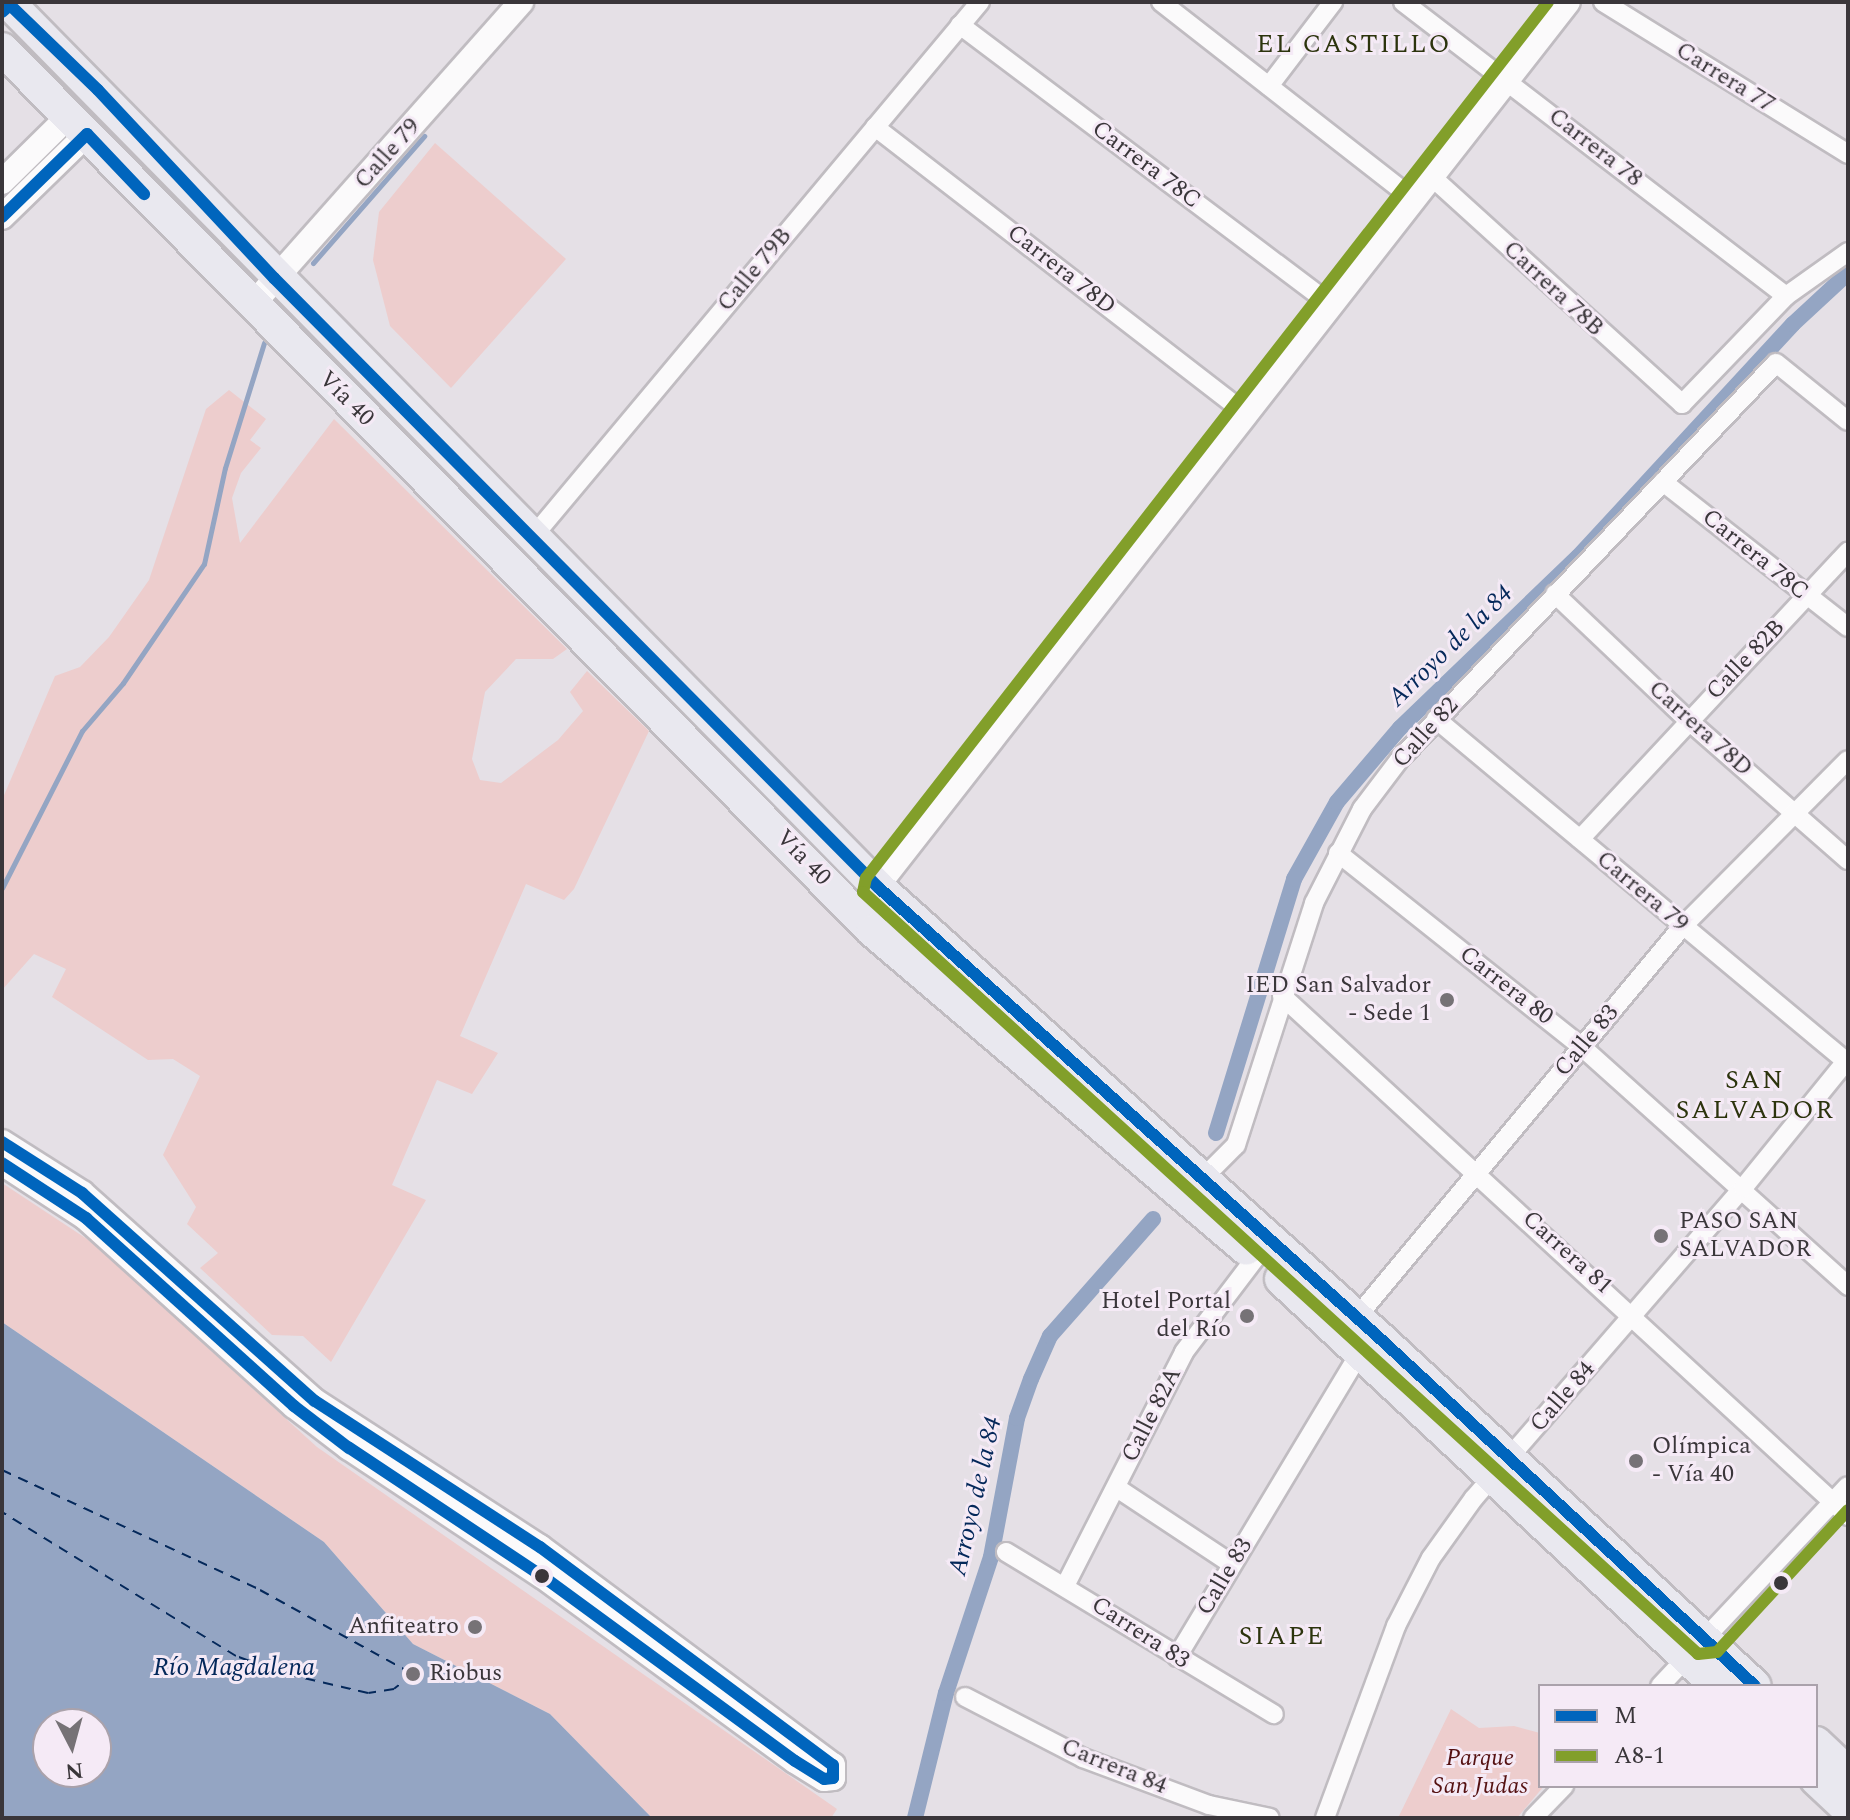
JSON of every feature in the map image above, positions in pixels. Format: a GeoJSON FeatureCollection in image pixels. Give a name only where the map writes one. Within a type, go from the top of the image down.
{"type":"FeatureCollection","features":[{"type":"Feature","properties":{"kind":"highway","name":"Vía 40"},"geometry":{"type":"LineString","coordinates":[[7,6],[98,90],[274,278],[531,539],[856,913],[1256,1257],[1358,1334]]}},
{"type":"Feature","properties":{"kind":"highway","name":"Vía 40"},"geometry":{"type":"LineString","coordinates":[[2,49],[253,304],[684,714],[1201,1180],[1358,1334],[1697,1649],[1752,1684]]}},
{"type":"Feature","properties":{"kind":"highway","name":"Vía 40"},"geometry":{"type":"LineString","coordinates":[[1697,1649],[1716,1684]]}},
{"type":"Feature","properties":{"kind":"highway"},"geometry":{"type":"LineString","coordinates":[[1818,1745],[1848,1773]]}},
{"type":"Feature","properties":{"kind":"highway"},"geometry":{"type":"LineString","coordinates":[[1818,1781],[1848,1809]]}},
{"type":"Feature","properties":{"kind":"main road","name":"Calle 79"},"geometry":{"type":"LineString","coordinates":[[253,304],[521,2]]}},
{"type":"Feature","properties":{"kind":"main road"},"geometry":{"type":"LineString","coordinates":[[856,913],[879,888],[1505,79],[1568,2]]}},
{"type":"Feature","properties":{"kind":"main road"},"geometry":{"type":"LineString","coordinates":[[2,182],[78,125]]}},
{"type":"Feature","properties":{"kind":"main road"},"geometry":{"type":"LineString","coordinates":[[2,217],[78,125]]}},
{"type":"Feature","properties":{"kind":"main road"},"geometry":{"type":"LineString","coordinates":[[2,1142],[82,1193],[315,1401],[540,1547],[823,1757],[836,1769],[833,1778],[824,1779],[795,1761],[542,1576],[331,1434],[86,1218],[2,1163]]}},
{"type":"Feature","properties":{"kind":"main road"},"geometry":{"type":"LineString","coordinates":[[331,1434],[359,1441],[503,1538],[540,1547]]}},
{"type":"Feature","properties":{"kind":"street","name":"Calle 79B"},"geometry":{"type":"LineString","coordinates":[[531,539],[980,2]]}},
{"type":"Feature","properties":{"kind":"street"},"geometry":{"type":"LineString","coordinates":[[1161,2],[1414,200]]}},
{"type":"Feature","properties":{"kind":"street"},"geometry":{"type":"LineString","coordinates":[[1269,86],[1333,2]]}},
{"type":"Feature","properties":{"kind":"street","name":"Carrera 78"},"geometry":{"type":"LineString","coordinates":[[1403,2],[1786,296]]}},
{"type":"Feature","properties":{"kind":"street","name":"Carrera 77"},"geometry":{"type":"LineString","coordinates":[[1603,2],[1848,154]]}},
{"type":"Feature","properties":{"kind":"street","name":"Carrera 78C"},"geometry":{"type":"LineString","coordinates":[[960,25],[1332,305]]}},
{"type":"Feature","properties":{"kind":"street","name":"Carrera 78D"},"geometry":{"type":"LineString","coordinates":[[875,127],[1247,414]]}},
{"type":"Feature","properties":{"kind":"street","name":"Carrera 78B"},"geometry":{"type":"LineString","coordinates":[[1432,177],[1674,401],[1690,402],[1786,296]]}},
{"type":"Feature","properties":{"kind":"street"},"geometry":{"type":"LineString","coordinates":[[1786,296],[1848,252]]}},
{"type":"Feature","properties":{"kind":"street","name":"Calle 82"},"geometry":{"type":"LineString","coordinates":[[1201,1180],[1236,1145],[1314,903],[1338,853],[1362,809],[1436,719],[1776,363],[1848,421]]}},
{"type":"Feature","properties":{"kind":"street","name":"Carrera 78C"},"geometry":{"type":"LineString","coordinates":[[1663,482],[1848,627]]}},
{"type":"Feature","properties":{"kind":"street","name":"Calle 82B"},"geometry":{"type":"LineString","coordinates":[[1580,839],[1848,552]]}},
{"type":"Feature","properties":{"kind":"street","name":"Carrera 78D"},"geometry":{"type":"LineString","coordinates":[[1555,594],[1689,721],[1848,860]]}},
{"type":"Feature","properties":{"kind":"street","name":"Carrera 79"},"geometry":{"type":"LineString","coordinates":[[1436,719],[1682,927],[1847,1061]]}},
{"type":"Feature","properties":{"kind":"street","name":"Calle 83"},"geometry":{"type":"LineString","coordinates":[[1177,1657],[1232,1564],[1358,1334],[1479,1172],[1682,927],[1848,760]]}},
{"type":"Feature","properties":{"kind":"street","name":"Carrera 80"},"geometry":{"type":"LineString","coordinates":[[1338,853],[1582,1047],[1743,1188],[1848,1286]]}},
{"type":"Feature","properties":{"kind":"street","name":"Carrera 81"},"geometry":{"type":"LineString","coordinates":[[1282,996],[1479,1172],[1848,1516]]}},
{"type":"Feature","properties":{"kind":"street","name":"Calle 84"},"geometry":{"type":"LineString","coordinates":[[1325,1818],[1396,1626],[1431,1558],[1501,1468],[1743,1188],[1847,1061]]}},
{"type":"Feature","properties":{"kind":"street","name":"Calle 82A"},"geometry":{"type":"LineString","coordinates":[[1066,1584],[1184,1352],[1256,1257]]}},
{"type":"Feature","properties":{"kind":"street"},"geometry":{"type":"LineString","coordinates":[[1662,1684],[1848,1486]]}},
{"type":"Feature","properties":{"kind":"street"},"geometry":{"type":"LineString","coordinates":[[1117,1488],[1232,1564]]}},
{"type":"Feature","properties":{"kind":"street","name":"Carrera 83"},"geometry":{"type":"LineString","coordinates":[[1006,1552],[1066,1584],[1177,1657],[1274,1714]]}},
{"type":"Feature","properties":{"kind":"street","name":"Carrera 84"},"geometry":{"type":"LineString","coordinates":[[965,1697],[1083,1758],[1207,1812],[1270,1818]]}},
{"type":"Feature","properties":{"kind":"street"},"geometry":{"type":"LineString","coordinates":[[1533,1818],[1562,1788]]}},
{"type":"Feature","properties":{"kind":"green space"},"geometry":{"type":"Polygon","coordinates":[[[435,143],[566,259],[451,388],[390,326],[373,260],[379,212],[435,143]]]}},
{"type":"Feature","properties":{"kind":"green space"},"geometry":{"type":"Polygon","coordinates":[[[229,390],[266,419],[250,440],[261,448],[241,473],[232,498],[240,543],[334,419],[567,649],[553,659],[516,659],[485,692],[472,759],[480,780],[501,783],[558,740],[583,711],[570,692],[587,671],[649,731],[574,889],[564,900],[526,884],[460,1036],[498,1053],[472,1094],[437,1080],[392,1185],[426,1200],[331,1362],[303,1336],[272,1335],[200,1268],[218,1253],[187,1224],[196,1207],[163,1155],[200,1076],[173,1059],[148,1060],[52,997],[66,969],[34,954],[2,990],[2,800],[55,676],[80,667],[109,637],[149,580],[206,409],[229,390]]]}},
{"type":"Feature","properties":{"kind":"green space"},"geometry":{"type":"Polygon","coordinates":[[[2,1183],[93,1243],[317,1447],[837,1809],[831,1818],[652,1818],[550,1714],[413,1644],[324,1542],[2,1322],[2,1183]]]}},
{"type":"Feature","properties":{"kind":"green space","name":"Parque San Judas"},"geometry":{"type":"Polygon","coordinates":[[[1451,1709],[1479,1728],[1514,1726],[1538,1732],[1538,1788],[1542,1788],[1517,1818],[1398,1818],[1451,1709]]]}},
{"type":"Feature","properties":{"kind":"water","name":"Río Magdalena"},"geometry":{"type":"Polygon","coordinates":[[[2,1322],[324,1542],[413,1644],[550,1714],[652,1818],[2,1818],[2,1322]]]}},
{"type":"Feature","properties":{"kind":"waterway"},"geometry":{"type":"LineString","coordinates":[[313,263],[424,136]]}},
{"type":"Feature","properties":{"kind":"waterway","name":"Arroyo de la 84"},"geometry":{"type":"LineString","coordinates":[[1216,1133],[1294,879],[1337,802],[1400,728],[1578,557],[1793,324],[1848,273]]}},
{"type":"Feature","properties":{"kind":"waterway"},"geometry":{"type":"LineString","coordinates":[[2,888],[82,731],[123,683],[204,564],[225,468],[264,343]]}},
{"type":"Feature","properties":{"kind":"waterway","name":"Arroyo de la 84"},"geometry":{"type":"LineString","coordinates":[[915,1818],[946,1693],[991,1557],[1017,1418],[1031,1379],[1050,1336],[1153,1219]]}},
{"type":"Feature","properties":{"kind":"ferry route"},"geometry":{"type":"LineString","coordinates":[[2,1470],[260,1590],[413,1674],[394,1689],[368,1693],[282,1673],[236,1656],[2,1512]]}},
{"type":"Feature","properties":{"kind":"transit line","name":"A8-1"},"geometry":{"type":"LineString","coordinates":[[1548,2],[866,878],[863,892],[1698,1654],[1717,1652],[1848,1510]]}},
{"type":"Feature","properties":{"kind":"transit line","name":"M"},"geometry":{"type":"LineString","coordinates":[[2,12],[10,5],[98,90],[274,278],[879,888],[1374,1333],[1753,1684]]}},
{"type":"Feature","properties":{"kind":"transit line","name":"M"},"geometry":{"type":"LineString","coordinates":[[2,217],[87,134],[144,194]]}},
{"type":"Feature","properties":{"kind":"transit line","name":"M"},"geometry":{"type":"LineString","coordinates":[[2,1142],[82,1193],[315,1401],[540,1547],[833,1765],[833,1778],[824,1779],[795,1761],[542,1576],[349,1448],[294,1406],[86,1218],[2,1163]]}},
{"type":"Feature","properties":{"kind":"place","name":"IED San Salvador - Sede 1"},"geometry":{"type":"Point","coordinates":[1447,1000]}},
{"type":"Feature","properties":{"kind":"place","name":"PASO SAN SALVADOR"},"geometry":{"type":"Point","coordinates":[1661,1236]}},
{"type":"Feature","properties":{"kind":"place","name":"Hotel Portal del Río"},"geometry":{"type":"Point","coordinates":[1247,1316]}},
{"type":"Feature","properties":{"kind":"place","name":"Olímpica - Vía 40"},"geometry":{"type":"Point","coordinates":[1636,1461]}},
{"type":"Feature","properties":{"kind":"place","name":"Anfiteatro"},"geometry":{"type":"Point","coordinates":[475,1627]}},
{"type":"Feature","properties":{"kind":"place","name":"Riobus"},"geometry":{"type":"Point","coordinates":[413,1674]}},
{"type":"Feature","properties":{"kind":"district","name":"EL CASTILLO"},"geometry":{"type":"Point","coordinates":[1354,45]}},
{"type":"Feature","properties":{"kind":"district","name":"SAN SALVADOR"},"geometry":{"type":"Point","coordinates":[1755,1096]}},
{"type":"Feature","properties":{"kind":"district","name":"SIAPE"},"geometry":{"type":"Point","coordinates":[1282,1637]}}]}
